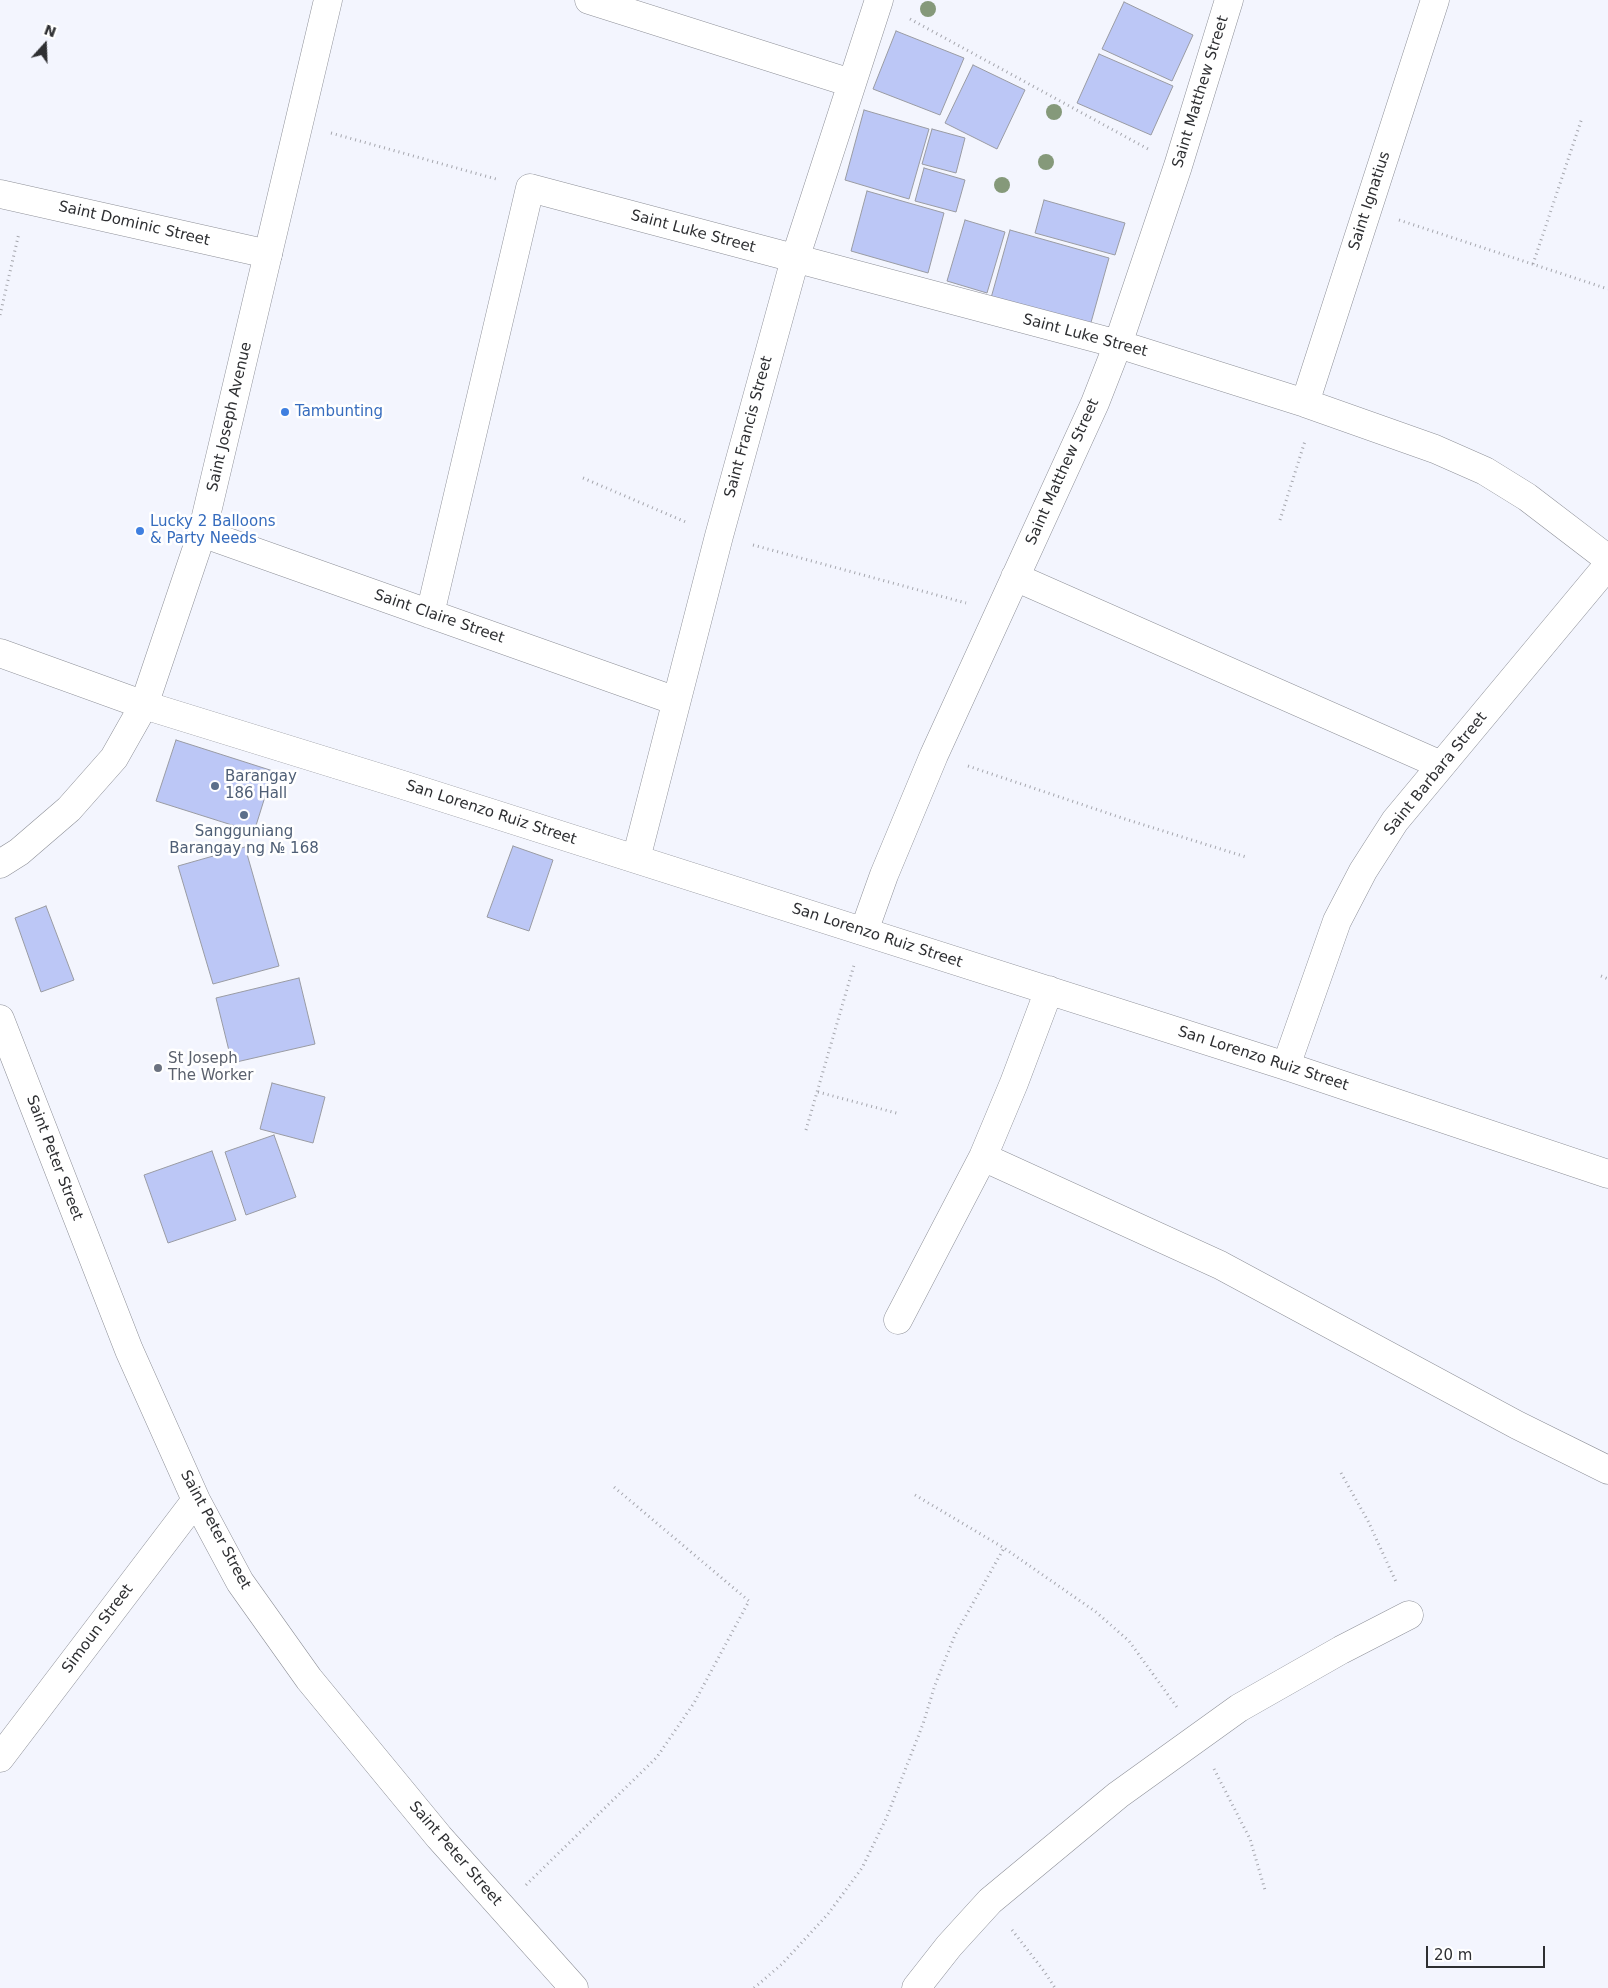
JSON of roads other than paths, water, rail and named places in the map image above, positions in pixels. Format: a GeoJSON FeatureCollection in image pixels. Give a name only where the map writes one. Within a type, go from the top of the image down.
{"type":"FeatureCollection","features":[{"type":"Feature","properties":{"kind":"street","name":"Saint Joseph Avenue"},"geometry":{"type":"LineString","coordinates":[[0,864],[19,852],[69,809],[114,758],[144,705],[202,533],[328,0]]}},
{"type":"Feature","properties":{"kind":"street"},"geometry":{"type":"LineString","coordinates":[[589,0],[851,83]]}},
{"type":"Feature","properties":{"kind":"street","name":"Saint Matthew Street"},"geometry":{"type":"LineString","coordinates":[[864,931],[884,875],[934,755],[1095,404],[1118,344],[1178,166],[1229,0]]}},
{"type":"Feature","properties":{"kind":"street","name":"Saint Ignatius"},"geometry":{"type":"LineString","coordinates":[[1305,403],[1435,0]]}},
{"type":"Feature","properties":{"kind":"street","name":"Saint Francis Street"},"geometry":{"type":"LineString","coordinates":[[636,859],[719,536],[795,259],[879,1]]}},
{"type":"Feature","properties":{"kind":"street","name":"Saint Luke Street"},"geometry":{"type":"LineString","coordinates":[[430,614],[530,188],[1118,344],[1305,403],[1435,449],[1485,471],[1527,497],[1608,559]]}},
{"type":"Feature","properties":{"kind":"street","name":"Saint Dominic Street"},"geometry":{"type":"LineString","coordinates":[[0,194],[268,254]]}},
{"type":"Feature","properties":{"kind":"street","name":"Saint Claire Street"},"geometry":{"type":"LineString","coordinates":[[202,533],[676,701]]}},
{"type":"Feature","properties":{"kind":"street","name":"Saint Barbara Street"},"geometry":{"type":"LineString","coordinates":[[1286,1066],[1337,921],[1363,872],[1395,821],[1608,566]]}},
{"type":"Feature","properties":{"kind":"street"},"geometry":{"type":"LineString","coordinates":[[1015,577],[1441,766]]}},
{"type":"Feature","properties":{"kind":"street"},"geometry":{"type":"LineString","coordinates":[[0,653],[144,705]]}},
{"type":"Feature","properties":{"kind":"street","name":"San Lorenzo Ruiz Street"},"geometry":{"type":"LineString","coordinates":[[144,705],[1049,990],[1286,1066],[1608,1174]]}},
{"type":"Feature","properties":{"kind":"street"},"geometry":{"type":"LineString","coordinates":[[898,1320],[983,1157],[1014,1083],[1049,990]]}},
{"type":"Feature","properties":{"kind":"street","name":"Saint Peter Street"},"geometry":{"type":"LineString","coordinates":[[0,1019],[130,1350],[196,1500],[240,1582],[309,1679],[439,1837],[574,1988]]}},
{"type":"Feature","properties":{"kind":"street"},"geometry":{"type":"LineString","coordinates":[[983,1157],[1220,1265],[1517,1425],[1608,1470]]}},
{"type":"Feature","properties":{"kind":"street","name":"Simoun Street"},"geometry":{"type":"LineString","coordinates":[[0,1758],[196,1500]]}},
{"type":"Feature","properties":{"kind":"street"},"geometry":{"type":"LineString","coordinates":[[916,1988],[949,1946],[990,1901],[1118,1796],[1239,1708],[1290,1678],[1409,1615]]}},
{"type":"Feature","properties":{"kind":"place","name":"Tambunting"},"geometry":{"type":"Point","coordinates":[285,412]}},
{"type":"Feature","properties":{"kind":"place","name":"Lucky 2 Balloons & Party Needs"},"geometry":{"type":"Point","coordinates":[140,531]}},
{"type":"Feature","properties":{"kind":"place","name":"Barangay 186 Hall"},"geometry":{"type":"Point","coordinates":[215,786]}},
{"type":"Feature","properties":{"kind":"place","name":"Sangguniang Barangay ng № 168"},"geometry":{"type":"Point","coordinates":[244,815]}},
{"type":"Feature","properties":{"kind":"place","name":"St Joseph The Worker"},"geometry":{"type":"Point","coordinates":[158,1068]}}]}
